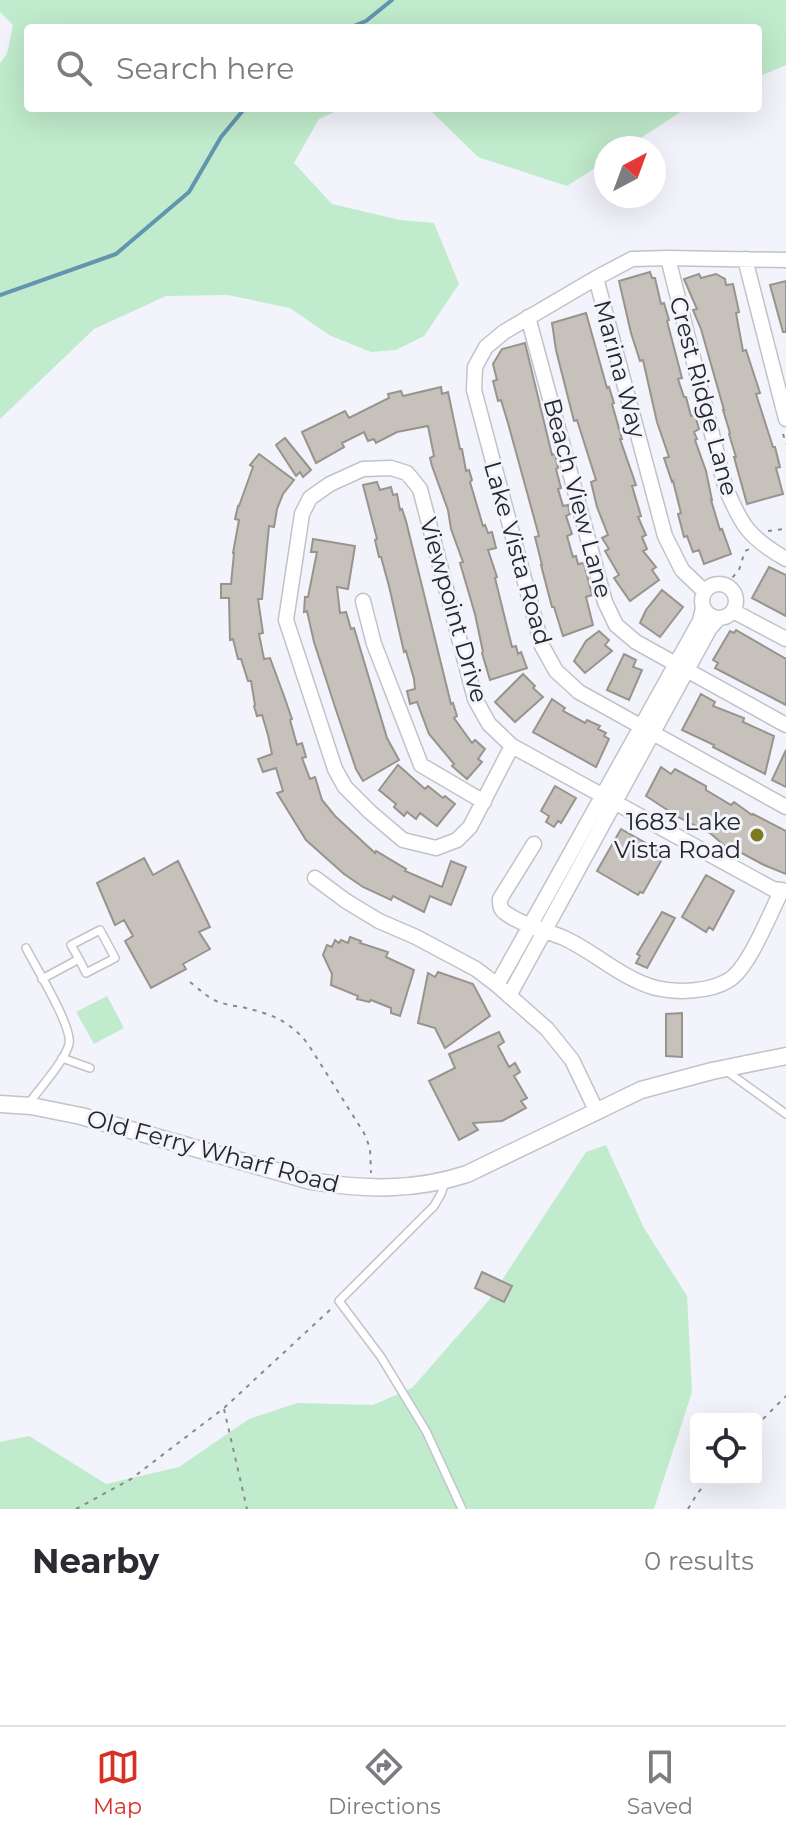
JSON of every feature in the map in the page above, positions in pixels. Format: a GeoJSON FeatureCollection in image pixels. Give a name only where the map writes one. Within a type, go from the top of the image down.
{"type":"FeatureCollection","features":[{"type":"Feature","properties":{"kind":"street","name":"Crest Ridge Lane"},"geometry":{"type":"LineString","coordinates":[[668,258],[725,486],[738,517],[751,534],[786,559]]}},
{"type":"Feature","properties":{"kind":"street","name":"Marina Way"},"geometry":{"type":"LineString","coordinates":[[704,591],[682,570],[665,536],[596,278],[632,259],[786,260]]}},
{"type":"Feature","properties":{"kind":"street"},"geometry":{"type":"LineString","coordinates":[[745,259],[786,419]]}},
{"type":"Feature","properties":{"kind":"street","name":"Lake Vista Road"},"geometry":{"type":"LineString","coordinates":[[596,278],[504,332],[486,347],[475,367],[474,390],[542,646],[556,671],[579,692],[786,807]]}},
{"type":"Feature","properties":{"kind":"street","name":"Beach View Lane"},"geometry":{"type":"LineString","coordinates":[[528,317],[605,602],[616,625],[636,642],[786,725]]}},
{"type":"Feature","properties":{"kind":"street","name":"Viewpoint Drive"},"geometry":{"type":"LineString","coordinates":[[484,802],[470,827],[457,840],[436,848],[403,840],[345,787],[335,769],[286,620],[302,514],[310,498],[330,484],[363,469],[391,468],[407,473],[420,489],[475,699],[489,724],[512,746],[773,889],[784,891]]}},
{"type":"Feature","properties":{"kind":"street"},"geometry":{"type":"LineString","coordinates":[[682,667],[700,621],[704,591],[712,584],[720,583],[731,588],[736,599],[733,611],[725,617],[712,617],[703,608]]}},
{"type":"Feature","properties":{"kind":"street"},"geometry":{"type":"LineString","coordinates":[[363,601],[374,644],[421,765],[484,802],[512,746]]}},
{"type":"Feature","properties":{"kind":"street"},"geometry":{"type":"LineString","coordinates":[[733,611],[786,639]]}},
{"type":"Feature","properties":{"kind":"street"},"geometry":{"type":"LineString","coordinates":[[509,996],[537,929],[682,667],[719,618]]}},
{"type":"Feature","properties":{"kind":"street"},"geometry":{"type":"LineString","coordinates":[[534,844],[500,899],[503,913],[565,939],[636,980],[657,988],[682,991],[709,988],[728,981],[742,969],[784,891]]}},
{"type":"Feature","properties":{"kind":"street"},"geometry":{"type":"LineString","coordinates":[[315,878],[379,921],[476,969],[497,985],[547,1029],[572,1060],[597,1112]]}},
{"type":"Feature","properties":{"kind":"street"},"geometry":{"type":"LineString","coordinates":[[497,985],[537,929]]}},
{"type":"Feature","properties":{"kind":"street","name":"Old Ferry Wharf Road"},"geometry":{"type":"LineString","coordinates":[[0,1104],[81,1116],[311,1181],[348,1187],[419,1186],[445,1182],[467,1174],[641,1090],[786,1056]]}},
{"type":"Feature","properties":{"kind":"lane"},"geometry":{"type":"LineString","coordinates":[[100,930],[115,958],[86,973],[79,959],[71,945],[100,930]]}},
{"type":"Feature","properties":{"kind":"lane"},"geometry":{"type":"LineString","coordinates":[[26,948],[70,1033],[69,1045],[62,1058],[26,1106]]}},
{"type":"Feature","properties":{"kind":"lane"},"geometry":{"type":"LineString","coordinates":[[42,979],[79,959]]}},
{"type":"Feature","properties":{"kind":"lane"},"geometry":{"type":"LineString","coordinates":[[62,1058],[90,1068]]}},
{"type":"Feature","properties":{"kind":"lane"},"geometry":{"type":"LineString","coordinates":[[723,1069],[786,1114]]}},
{"type":"Feature","properties":{"kind":"lane"},"geometry":{"type":"LineString","coordinates":[[445,1182],[434,1206],[339,1301],[381,1357],[426,1431],[462,1509]]}},
{"type":"Feature","properties":{"kind":"path"},"geometry":{"type":"LineString","coordinates":[[786,428],[782,432],[786,444]]}},
{"type":"Feature","properties":{"kind":"path"},"geometry":{"type":"LineString","coordinates":[[190,982],[219,1002],[280,1019],[297,1031],[364,1133],[372,1159],[371,1188]]}},
{"type":"Feature","properties":{"kind":"path"},"geometry":{"type":"LineString","coordinates":[[76,1509],[131,1479],[224,1408],[339,1301]]}},
{"type":"Feature","properties":{"kind":"path"},"geometry":{"type":"LineString","coordinates":[[762,1420],[786,1396]]}},
{"type":"Feature","properties":{"kind":"path"},"geometry":{"type":"LineString","coordinates":[[224,1408],[247,1509]]}},
{"type":"Feature","properties":{"kind":"path"},"geometry":{"type":"LineString","coordinates":[[688,1509],[704,1485]]}},
{"type":"Feature","properties":{"kind":"green space"},"geometry":{"type":"Polygon","coordinates":[[[0,0],[786,0],[786,65],[762,75],[762,24],[24,24],[24,112],[334,112],[319,119],[294,163],[332,204],[400,220],[434,223],[459,284],[424,336],[396,350],[371,352],[329,335],[290,308],[228,295],[166,296],[94,329],[0,419],[0,63],[7,54],[13,25],[0,12],[0,0]]]}},
{"type":"Feature","properties":{"kind":"green space"},"geometry":{"type":"Polygon","coordinates":[[[432,112],[681,112],[644,136],[594,136],[594,169],[567,186],[478,157],[432,112]]]}},
{"type":"Feature","properties":{"kind":"green space"},"geometry":{"type":"Polygon","coordinates":[[[107,996],[124,1028],[94,1044],[76,1012],[107,996]]]}},
{"type":"Feature","properties":{"kind":"green space"},"geometry":{"type":"Polygon","coordinates":[[[606,1145],[644,1228],[687,1296],[692,1392],[654,1509],[0,1509],[0,1442],[29,1436],[106,1484],[179,1467],[249,1419],[297,1403],[373,1405],[412,1388],[489,1300],[586,1152],[606,1145]]]}},
{"type":"Feature","properties":{"kind":"building"},"geometry":{"type":"Polygon","coordinates":[[[650,272],[655,278],[661,304],[664,303],[669,320],[682,378],[678,379],[691,416],[695,415],[699,429],[694,432],[695,440],[720,530],[731,554],[704,564],[699,550],[693,552],[687,536],[684,537],[673,481],[664,458],[669,457],[657,422],[643,360],[640,361],[631,333],[619,281],[650,272]]]}},
{"type":"Feature","properties":{"kind":"building"},"geometry":{"type":"Polygon","coordinates":[[[699,274],[701,278],[716,274],[725,279],[726,285],[733,284],[743,351],[746,350],[760,393],[756,394],[775,447],[780,467],[776,468],[783,494],[747,504],[724,410],[693,310],[697,309],[684,279],[699,274]]]}},
{"type":"Feature","properties":{"kind":"building"},"geometry":{"type":"Polygon","coordinates":[[[786,281],[786,332],[783,332],[770,285],[786,281]]]}},
{"type":"Feature","properties":{"kind":"building"},"geometry":{"type":"Polygon","coordinates":[[[586,313],[614,403],[620,439],[636,485],[632,486],[641,516],[638,517],[646,535],[642,537],[647,549],[643,551],[656,567],[652,570],[659,580],[630,601],[614,578],[619,575],[605,551],[609,549],[602,538],[608,535],[591,482],[596,480],[577,420],[574,421],[556,350],[552,323],[586,313]]]}},
{"type":"Feature","properties":{"kind":"building"},"geometry":{"type":"Polygon","coordinates":[[[525,343],[552,455],[555,454],[561,488],[558,489],[563,506],[568,505],[570,514],[566,516],[572,534],[567,536],[573,557],[576,556],[578,564],[584,563],[592,595],[586,597],[593,625],[563,636],[541,565],[535,537],[539,536],[508,423],[493,381],[497,380],[493,364],[502,349],[525,343]]]}},
{"type":"Feature","properties":{"kind":"building"},"geometry":{"type":"Polygon","coordinates":[[[441,387],[442,394],[448,392],[460,449],[472,480],[470,482],[483,526],[488,533],[492,532],[496,548],[488,550],[512,647],[516,646],[518,654],[521,652],[527,668],[490,680],[460,563],[463,562],[430,458],[434,456],[428,426],[397,432],[376,443],[374,439],[368,441],[364,432],[342,443],[344,447],[316,463],[302,432],[345,411],[349,418],[389,398],[388,394],[401,391],[403,396],[441,387]]]}},
{"type":"Feature","properties":{"kind":"building"},"geometry":{"type":"Polygon","coordinates":[[[285,438],[311,470],[303,477],[300,472],[296,476],[276,445],[285,438]]]}},
{"type":"Feature","properties":{"kind":"building"},"geometry":{"type":"Polygon","coordinates":[[[259,454],[294,480],[283,494],[274,527],[269,526],[262,599],[258,599],[263,633],[259,634],[264,659],[270,658],[292,719],[297,745],[302,743],[306,757],[302,758],[310,779],[315,777],[322,800],[335,816],[375,853],[405,871],[442,887],[451,861],[466,867],[451,905],[430,896],[424,912],[393,896],[391,900],[363,887],[344,874],[306,840],[277,793],[283,791],[276,768],[263,772],[258,759],[272,754],[268,735],[262,715],[257,716],[251,681],[248,681],[241,659],[238,659],[233,639],[230,640],[229,598],[221,598],[221,584],[231,584],[238,506],[253,467],[250,465],[259,454]]]}},
{"type":"Feature","properties":{"kind":"building"},"geometry":{"type":"Polygon","coordinates":[[[377,482],[380,490],[391,487],[393,495],[397,494],[406,521],[451,704],[457,716],[454,718],[472,743],[475,740],[485,749],[478,759],[482,762],[467,779],[452,766],[454,764],[429,734],[417,702],[410,704],[407,691],[415,689],[414,679],[379,557],[363,485],[377,482]]]}},
{"type":"Feature","properties":{"kind":"building"},"geometry":{"type":"Polygon","coordinates":[[[313,539],[355,546],[348,589],[337,587],[340,613],[346,612],[351,629],[354,628],[387,738],[399,760],[363,781],[335,707],[307,611],[304,612],[317,552],[311,552],[313,539]]]}},
{"type":"Feature","properties":{"kind":"building"},"geometry":{"type":"Polygon","coordinates":[[[769,567],[786,575],[786,616],[752,598],[769,567]]]}},
{"type":"Feature","properties":{"kind":"building"},"geometry":{"type":"Polygon","coordinates":[[[662,590],[683,607],[660,637],[640,623],[662,590]]]}},
{"type":"Feature","properties":{"kind":"building"},"geometry":{"type":"Polygon","coordinates":[[[736,630],[786,659],[786,705],[715,668],[718,663],[713,660],[730,631],[734,633],[736,630]]]}},
{"type":"Feature","properties":{"kind":"building"},"geometry":{"type":"Polygon","coordinates":[[[599,631],[609,640],[605,645],[612,651],[585,673],[574,661],[586,641],[599,631]]]}},
{"type":"Feature","properties":{"kind":"building"},"geometry":{"type":"Polygon","coordinates":[[[624,654],[636,660],[633,667],[642,670],[629,700],[607,690],[624,654]]]}},
{"type":"Feature","properties":{"kind":"building"},"geometry":{"type":"Polygon","coordinates":[[[523,674],[543,697],[515,722],[495,702],[523,674]]]}},
{"type":"Feature","properties":{"kind":"building"},"geometry":{"type":"Polygon","coordinates":[[[701,694],[715,702],[713,706],[744,718],[743,722],[774,736],[765,774],[682,730],[701,694]]]}},
{"type":"Feature","properties":{"kind":"building"},"geometry":{"type":"Polygon","coordinates":[[[552,699],[565,708],[563,711],[585,723],[587,720],[600,726],[598,729],[606,733],[604,736],[609,739],[596,767],[533,732],[552,699]]]}},
{"type":"Feature","properties":{"kind":"building"},"geometry":{"type":"Polygon","coordinates":[[[786,750],[786,787],[772,780],[786,750]]]}},
{"type":"Feature","properties":{"kind":"building"},"geometry":{"type":"Polygon","coordinates":[[[398,765],[425,789],[428,786],[455,804],[437,826],[420,813],[416,819],[407,812],[404,816],[394,807],[396,804],[379,790],[398,765]]]}},
{"type":"Feature","properties":{"kind":"building"},"geometry":{"type":"Polygon","coordinates":[[[661,767],[671,774],[675,769],[706,786],[706,790],[731,805],[734,802],[752,815],[786,831],[786,874],[726,847],[710,833],[646,796],[661,767]]]}},
{"type":"Feature","properties":{"kind":"building"},"geometry":{"type":"Polygon","coordinates":[[[555,786],[576,798],[561,823],[558,821],[554,827],[546,822],[549,816],[541,811],[555,786]]]}},
{"type":"Feature","properties":{"kind":"building"},"geometry":{"type":"Polygon","coordinates":[[[621,829],[665,854],[643,893],[638,895],[597,871],[621,829]]]}},
{"type":"Feature","properties":{"kind":"building"},"geometry":{"type":"Polygon","coordinates":[[[144,858],[153,875],[178,861],[210,927],[199,932],[210,949],[183,964],[186,969],[151,988],[125,941],[133,936],[124,920],[115,925],[97,883],[144,858]]]}},
{"type":"Feature","properties":{"kind":"building"},"geometry":{"type":"Polygon","coordinates":[[[706,875],[734,891],[713,930],[709,927],[706,932],[682,917],[706,875]]]}},
{"type":"Feature","properties":{"kind":"building"},"geometry":{"type":"Polygon","coordinates":[[[662,912],[675,918],[647,968],[636,963],[640,956],[637,954],[662,912]]]}},
{"type":"Feature","properties":{"kind":"building"},"geometry":{"type":"Polygon","coordinates":[[[350,937],[388,952],[386,957],[414,970],[400,1016],[391,1013],[391,1008],[371,1000],[357,999],[358,996],[331,985],[332,974],[323,955],[327,945],[332,947],[335,940],[348,943],[350,937]]]}},
{"type":"Feature","properties":{"kind":"building"},"geometry":{"type":"Polygon","coordinates":[[[438,972],[473,984],[490,1016],[445,1048],[435,1028],[418,1023],[428,973],[435,977],[438,972]]]}},
{"type":"Feature","properties":{"kind":"building"},"geometry":{"type":"Polygon","coordinates":[[[682,1013],[682,1057],[666,1056],[666,1014],[682,1013]]]}},
{"type":"Feature","properties":{"kind":"building"},"geometry":{"type":"Polygon","coordinates":[[[499,1032],[504,1042],[498,1046],[509,1067],[515,1063],[520,1072],[514,1076],[527,1098],[521,1101],[526,1108],[502,1121],[473,1123],[478,1130],[459,1140],[429,1081],[455,1068],[449,1054],[499,1032]]]}},
{"type":"Feature","properties":{"kind":"building"},"geometry":{"type":"Polygon","coordinates":[[[482,1272],[512,1286],[504,1302],[475,1288],[482,1272]]]}},
{"type":"Feature","properties":{"kind":"waterway"},"geometry":{"type":"LineString","coordinates":[[359,24],[392,0]]}},
{"type":"Feature","properties":{"kind":"waterway"},"geometry":{"type":"LineString","coordinates":[[0,295],[116,254],[189,192],[221,137],[242,112]]}},
{"type":"Feature","properties":{"kind":"place","name":"1683 Lake Vista Road"},"geometry":{"type":"Point","coordinates":[757,835]}}]}
